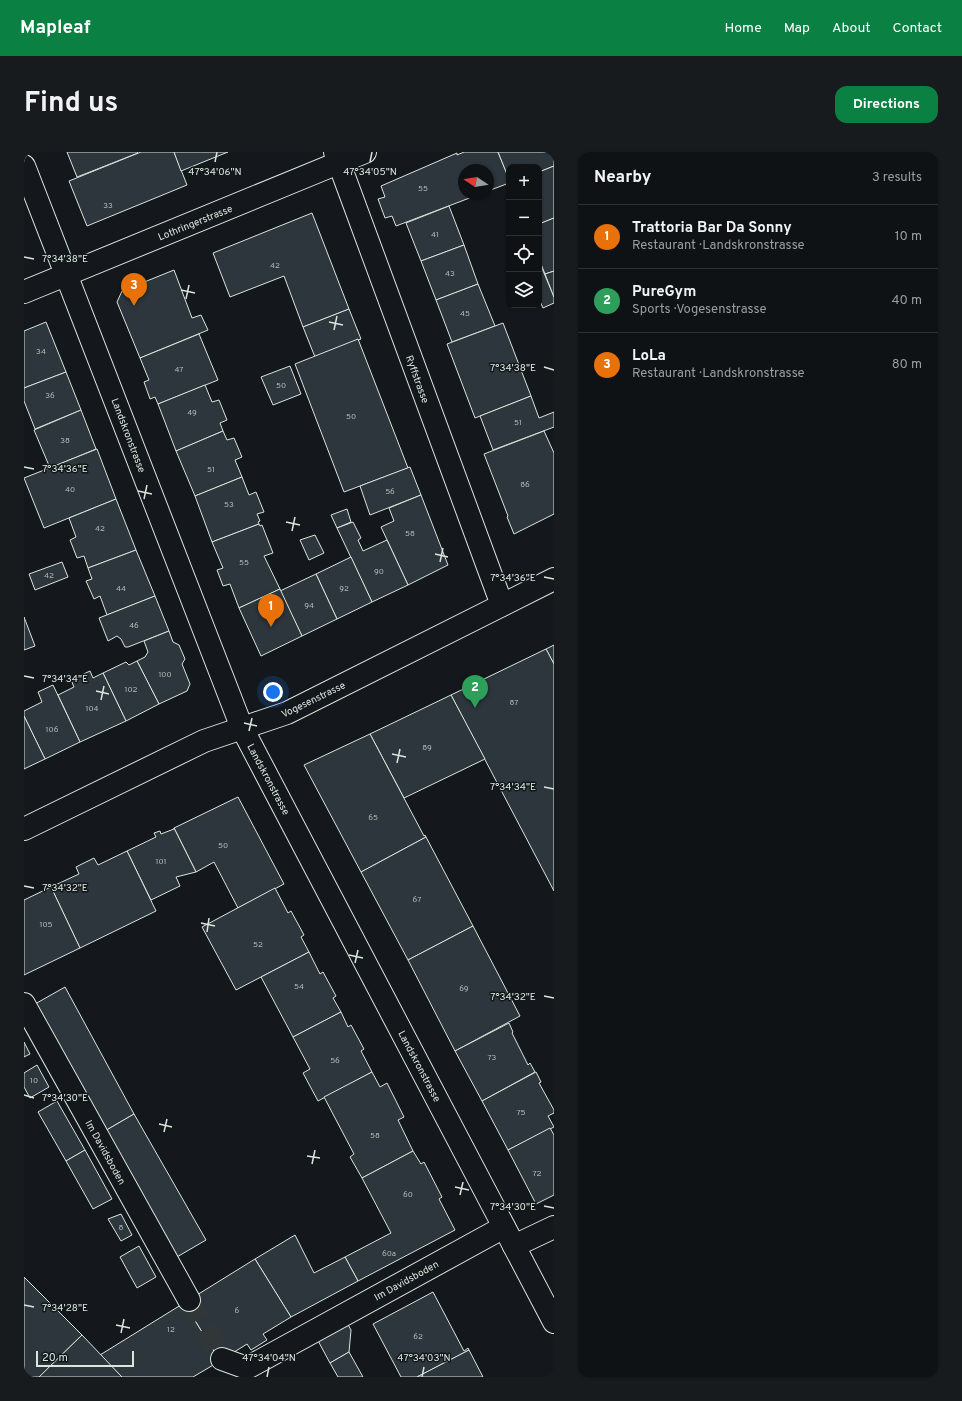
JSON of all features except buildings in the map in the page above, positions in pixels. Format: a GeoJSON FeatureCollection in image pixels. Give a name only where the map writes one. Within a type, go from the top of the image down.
{"type":"FeatureCollection","features":[{"type":"Feature","properties":{"kind":"street","name":"Lothringerstrasse"},"geometry":{"type":"LineString","coordinates":[[24,292],[67,275],[337,157],[365,152]]}},
{"type":"Feature","properties":{"kind":"street","name":"Ryffstrasse"},"geometry":{"type":"LineString","coordinates":[[337,157],[502,605]]}},
{"type":"Feature","properties":{"kind":"street","name":"Landskronstrasse"},"geometry":{"type":"LineString","coordinates":[[24,166],[242,728],[554,1322]]}},
{"type":"Feature","properties":{"kind":"street","name":"Vogesenstrasse"},"geometry":{"type":"LineString","coordinates":[[24,829],[204,741],[287,713],[554,579]]}},
{"type":"Feature","properties":{"kind":"street","name":"Im Davidsboden"},"geometry":{"type":"LineString","coordinates":[[24,1004],[189,1300]]}},
{"type":"Feature","properties":{"kind":"street","name":"Im Davidsboden"},"geometry":{"type":"LineString","coordinates":[[222,1359],[247,1368],[504,1226]]}},
{"type":"Feature","properties":{"kind":"street"},"geometry":{"type":"LineString","coordinates":[[514,1246],[554,1228]]}},
{"type":"Feature","properties":{"kind":"tunnel"},"geometry":{"type":"LineString","coordinates":[[189,1300],[222,1359]]}},
{"type":"Feature","properties":{"kind":"place","name":"LoLa"},"geometry":{"type":"Point","coordinates":[134,306]}},
{"type":"Feature","properties":{"kind":"place","name":"Trattoria Bar Da Sonny"},"geometry":{"type":"Point","coordinates":[271,627]}},
{"type":"Feature","properties":{"kind":"place","name":"PureGym"},"geometry":{"type":"Point","coordinates":[475,708]}}]}
